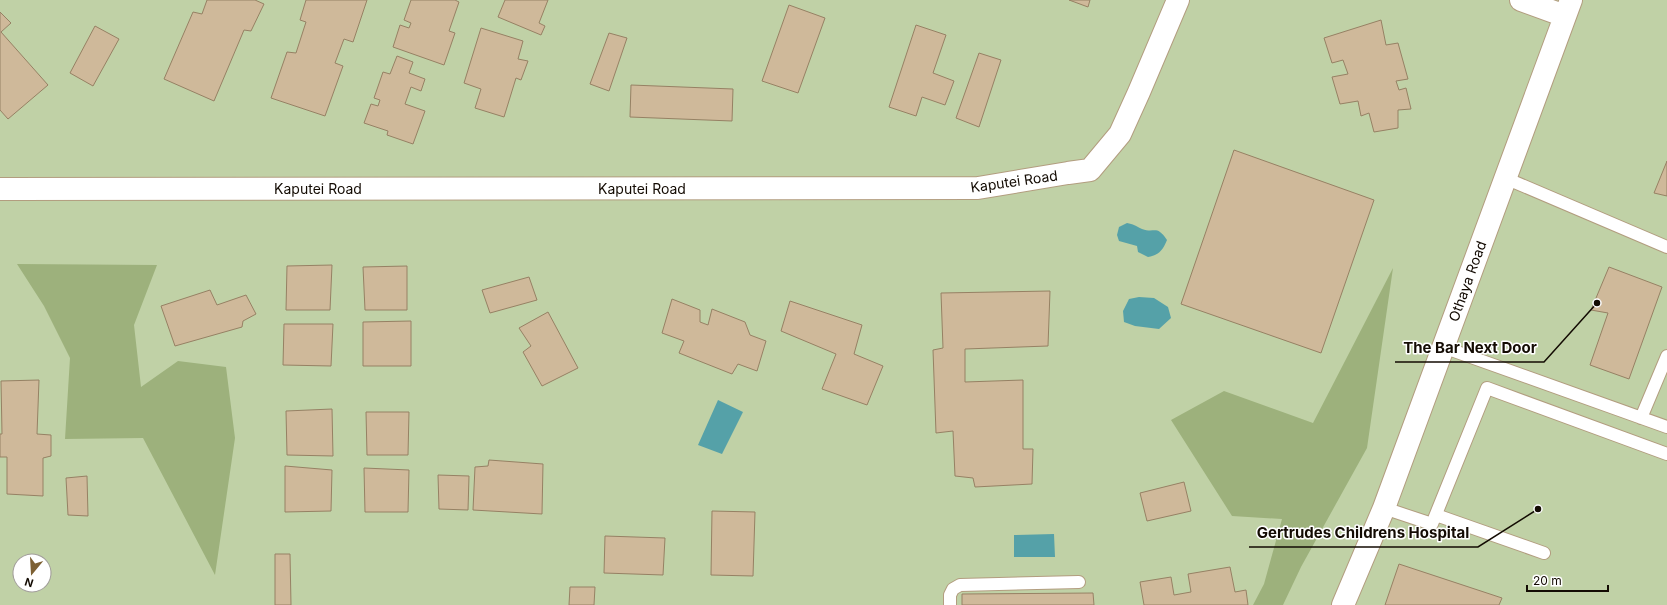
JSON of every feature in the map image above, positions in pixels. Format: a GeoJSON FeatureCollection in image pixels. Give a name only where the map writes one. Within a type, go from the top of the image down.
{"type":"FeatureCollection","features":[{"type":"Feature","properties":{"kind":"street","name":"Kaputei Road"},"geometry":{"type":"LineString","coordinates":[[0,189],[978,188],[1090,170],[1120,134],[1178,0]]}},
{"type":"Feature","properties":{"kind":"street"},"geometry":{"type":"LineString","coordinates":[[1521,0],[1568,8]]}},
{"type":"Feature","properties":{"kind":"street","name":"Othaya Road"},"geometry":{"type":"LineString","coordinates":[[1343,605],[1384,508],[1568,8]]}},
{"type":"Feature","properties":{"kind":"lane"},"geometry":{"type":"LineString","coordinates":[[1505,178],[1667,247]]}},
{"type":"Feature","properties":{"kind":"lane"},"geometry":{"type":"LineString","coordinates":[[1443,347],[1667,428]]}},
{"type":"Feature","properties":{"kind":"lane"},"geometry":{"type":"LineString","coordinates":[[1642,418],[1667,356]]}},
{"type":"Feature","properties":{"kind":"lane"},"geometry":{"type":"LineString","coordinates":[[1384,508],[1432,524],[1487,388],[1667,454]]}},
{"type":"Feature","properties":{"kind":"lane"},"geometry":{"type":"LineString","coordinates":[[1436,515],[1544,553]]}},
{"type":"Feature","properties":{"kind":"lane"},"geometry":{"type":"LineString","coordinates":[[950,605],[950,595],[953,589],[960,585],[1079,582]]}},
{"type":"Feature","properties":{"kind":"green space"},"geometry":{"type":"Polygon","coordinates":[[[0,0],[1667,0],[1667,605],[0,605],[0,0]]]}},
{"type":"Feature","properties":{"kind":"green space"},"geometry":{"type":"Polygon","coordinates":[[[17,264],[157,265],[134,325],[141,387],[178,361],[226,367],[235,438],[215,575],[143,438],[65,439],[70,358],[44,306],[17,264]]]}},
{"type":"Feature","properties":{"kind":"green space"},"geometry":{"type":"Polygon","coordinates":[[[1393,268],[1367,448],[1301,567],[1283,605],[1253,605],[1264,584],[1282,519],[1232,516],[1171,420],[1224,391],[1313,423],[1393,268]]]}},
{"type":"Feature","properties":{"kind":"water"},"geometry":{"type":"Polygon","coordinates":[[[1127,223],[1142,229],[1160,232],[1167,240],[1164,247],[1155,255],[1148,257],[1138,252],[1137,246],[1119,241],[1117,235],[1119,227],[1127,223]]]}},
{"type":"Feature","properties":{"kind":"water"},"geometry":{"type":"Polygon","coordinates":[[[1139,297],[1154,298],[1168,307],[1171,318],[1159,329],[1135,326],[1124,322],[1123,311],[1129,299],[1139,297]]]}},
{"type":"Feature","properties":{"kind":"water"},"geometry":{"type":"Polygon","coordinates":[[[718,400],[743,412],[722,454],[698,445],[718,400]]]}},
{"type":"Feature","properties":{"kind":"water"},"geometry":{"type":"Polygon","coordinates":[[[1054,534],[1055,557],[1014,557],[1014,535],[1054,534]]]}},
{"type":"Feature","properties":{"kind":"building"},"geometry":{"type":"Polygon","coordinates":[[[207,0],[255,0],[264,4],[251,31],[244,30],[214,101],[164,79],[193,12],[202,14],[207,0]]]}},
{"type":"Feature","properties":{"kind":"building"},"geometry":{"type":"Polygon","coordinates":[[[306,0],[367,0],[353,42],[344,39],[335,63],[343,66],[325,116],[271,98],[287,52],[296,53],[306,22],[300,20],[306,0]]]}},
{"type":"Feature","properties":{"kind":"building"},"geometry":{"type":"Polygon","coordinates":[[[411,0],[455,0],[459,2],[449,31],[455,33],[444,65],[393,47],[400,25],[409,28],[411,23],[404,20],[411,0]]]}},
{"type":"Feature","properties":{"kind":"building"},"geometry":{"type":"Polygon","coordinates":[[[505,0],[548,0],[539,23],[545,26],[541,35],[498,17],[505,0]]]}},
{"type":"Feature","properties":{"kind":"building"},"geometry":{"type":"Polygon","coordinates":[[[1069,0],[1090,0],[1088,7],[1069,0]]]}},
{"type":"Feature","properties":{"kind":"building"},"geometry":{"type":"Polygon","coordinates":[[[789,5],[825,18],[798,93],[762,81],[789,5]]]}},
{"type":"Feature","properties":{"kind":"building"},"geometry":{"type":"Polygon","coordinates":[[[0,12],[11,23],[1,32],[48,85],[8,119],[0,110],[0,12]]]}},
{"type":"Feature","properties":{"kind":"building"},"geometry":{"type":"Polygon","coordinates":[[[1381,20],[1386,45],[1398,43],[1408,79],[1396,81],[1399,90],[1406,88],[1411,109],[1398,110],[1398,128],[1374,132],[1369,113],[1361,116],[1358,101],[1340,104],[1332,77],[1348,74],[1343,60],[1332,63],[1324,38],[1381,20]]]}},
{"type":"Feature","properties":{"kind":"building"},"geometry":{"type":"Polygon","coordinates":[[[916,25],[946,35],[933,73],[954,81],[945,105],[922,97],[916,116],[889,107],[916,25]]]}},
{"type":"Feature","properties":{"kind":"building"},"geometry":{"type":"Polygon","coordinates":[[[95,26],[119,39],[93,86],[70,73],[95,26]]]}},
{"type":"Feature","properties":{"kind":"building"},"geometry":{"type":"Polygon","coordinates":[[[481,28],[523,41],[518,59],[528,61],[521,80],[516,78],[504,117],[475,108],[481,89],[464,83],[481,28]]]}},
{"type":"Feature","properties":{"kind":"building"},"geometry":{"type":"Polygon","coordinates":[[[609,33],[627,38],[609,91],[590,84],[609,33]]]}},
{"type":"Feature","properties":{"kind":"building"},"geometry":{"type":"Polygon","coordinates":[[[979,53],[1001,60],[979,127],[956,118],[979,53]]]}},
{"type":"Feature","properties":{"kind":"building"},"geometry":{"type":"Polygon","coordinates":[[[397,56],[413,62],[409,73],[425,79],[421,91],[411,87],[405,104],[425,111],[413,144],[387,135],[388,131],[364,123],[371,104],[378,106],[380,100],[374,98],[383,72],[390,74],[397,56]]]}},
{"type":"Feature","properties":{"kind":"building"},"geometry":{"type":"Polygon","coordinates":[[[631,85],[733,89],[732,121],[630,117],[631,85]]]}},
{"type":"Feature","properties":{"kind":"building"},"geometry":{"type":"Polygon","coordinates":[[[1234,150],[1374,200],[1321,353],[1181,304],[1234,150]]]}},
{"type":"Feature","properties":{"kind":"building"},"geometry":{"type":"Polygon","coordinates":[[[1667,161],[1667,196],[1654,193],[1667,161]]]}},
{"type":"Feature","properties":{"kind":"building"},"geometry":{"type":"Polygon","coordinates":[[[332,265],[330,310],[286,310],[287,266],[332,265]]]}},
{"type":"Feature","properties":{"kind":"building"},"geometry":{"type":"Polygon","coordinates":[[[407,266],[407,310],[365,310],[363,267],[407,266]]]}},
{"type":"Feature","properties":{"kind":"building"},"geometry":{"type":"Polygon","coordinates":[[[1609,267],[1662,287],[1629,379],[1590,365],[1608,313],[1591,310],[1609,267]]]}},
{"type":"Feature","properties":{"kind":"building"},"geometry":{"type":"Polygon","coordinates":[[[529,277],[537,300],[490,313],[482,290],[529,277]]]}},
{"type":"Feature","properties":{"kind":"building"},"geometry":{"type":"Polygon","coordinates":[[[210,290],[217,305],[246,295],[256,314],[243,321],[242,327],[175,346],[161,306],[210,290]]]}},
{"type":"Feature","properties":{"kind":"building"},"geometry":{"type":"Polygon","coordinates":[[[1050,291],[1048,346],[965,349],[965,382],[1023,380],[1023,449],[1033,449],[1032,484],[975,487],[973,478],[955,476],[953,431],[936,433],[933,350],[943,348],[941,293],[1050,291]]]}},
{"type":"Feature","properties":{"kind":"building"},"geometry":{"type":"Polygon","coordinates":[[[672,299],[700,310],[700,322],[708,325],[712,309],[745,322],[750,335],[766,341],[757,371],[738,364],[732,374],[679,353],[684,341],[662,333],[672,299]]]}},
{"type":"Feature","properties":{"kind":"building"},"geometry":{"type":"Polygon","coordinates":[[[790,301],[862,325],[854,354],[883,366],[867,405],[822,389],[836,354],[781,331],[790,301]]]}},
{"type":"Feature","properties":{"kind":"building"},"geometry":{"type":"Polygon","coordinates":[[[548,312],[578,368],[542,386],[523,352],[531,346],[519,328],[548,312]]]}},
{"type":"Feature","properties":{"kind":"building"},"geometry":{"type":"Polygon","coordinates":[[[411,321],[411,366],[363,366],[363,322],[411,321]]]}},
{"type":"Feature","properties":{"kind":"building"},"geometry":{"type":"Polygon","coordinates":[[[284,324],[333,324],[331,366],[283,365],[284,324]]]}},
{"type":"Feature","properties":{"kind":"building"},"geometry":{"type":"Polygon","coordinates":[[[39,380],[37,434],[51,435],[51,456],[43,458],[43,496],[7,494],[7,457],[0,457],[0,434],[2,434],[1,381],[39,380]]]}},
{"type":"Feature","properties":{"kind":"building"},"geometry":{"type":"Polygon","coordinates":[[[332,409],[333,456],[287,455],[286,411],[332,409]]]}},
{"type":"Feature","properties":{"kind":"building"},"geometry":{"type":"Polygon","coordinates":[[[366,412],[409,412],[408,455],[367,455],[366,412]]]}},
{"type":"Feature","properties":{"kind":"building"},"geometry":{"type":"Polygon","coordinates":[[[489,460],[543,464],[542,514],[473,510],[475,467],[488,466],[489,460]]]}},
{"type":"Feature","properties":{"kind":"building"},"geometry":{"type":"Polygon","coordinates":[[[285,466],[332,470],[331,511],[285,512],[285,466]]]}},
{"type":"Feature","properties":{"kind":"building"},"geometry":{"type":"Polygon","coordinates":[[[364,468],[409,470],[408,512],[365,512],[364,468]]]}},
{"type":"Feature","properties":{"kind":"building"},"geometry":{"type":"Polygon","coordinates":[[[438,475],[469,476],[468,510],[439,509],[438,475]]]}},
{"type":"Feature","properties":{"kind":"building"},"geometry":{"type":"Polygon","coordinates":[[[87,476],[88,516],[68,515],[66,478],[87,476]]]}},
{"type":"Feature","properties":{"kind":"building"},"geometry":{"type":"Polygon","coordinates":[[[1184,482],[1191,511],[1147,521],[1140,493],[1184,482]]]}},
{"type":"Feature","properties":{"kind":"building"},"geometry":{"type":"Polygon","coordinates":[[[712,511],[755,512],[753,576],[711,575],[712,511]]]}},
{"type":"Feature","properties":{"kind":"building"},"geometry":{"type":"Polygon","coordinates":[[[605,536],[665,538],[663,575],[604,573],[605,536]]]}},
{"type":"Feature","properties":{"kind":"building"},"geometry":{"type":"Polygon","coordinates":[[[275,554],[290,554],[291,605],[275,605],[275,554]]]}},
{"type":"Feature","properties":{"kind":"building"},"geometry":{"type":"Polygon","coordinates":[[[1399,564],[1502,598],[1499,605],[1385,605],[1399,564]]]}},
{"type":"Feature","properties":{"kind":"building"},"geometry":{"type":"Polygon","coordinates":[[[1230,567],[1235,592],[1246,590],[1248,605],[1144,605],[1140,582],[1171,577],[1174,595],[1191,592],[1188,574],[1230,567]]]}},
{"type":"Feature","properties":{"kind":"building"},"geometry":{"type":"Polygon","coordinates":[[[570,587],[595,587],[594,605],[569,605],[570,587]]]}},
{"type":"Feature","properties":{"kind":"building"},"geometry":{"type":"Polygon","coordinates":[[[1093,593],[1094,605],[962,605],[962,594],[1093,593]]]}},
{"type":"Feature","properties":{"kind":"place","name":"The Bar Next Door"},"geometry":{"type":"Point","coordinates":[1597,303]}},
{"type":"Feature","properties":{"kind":"place","name":"Gertrudes Childrens Hospital"},"geometry":{"type":"Point","coordinates":[1538,509]}}]}
